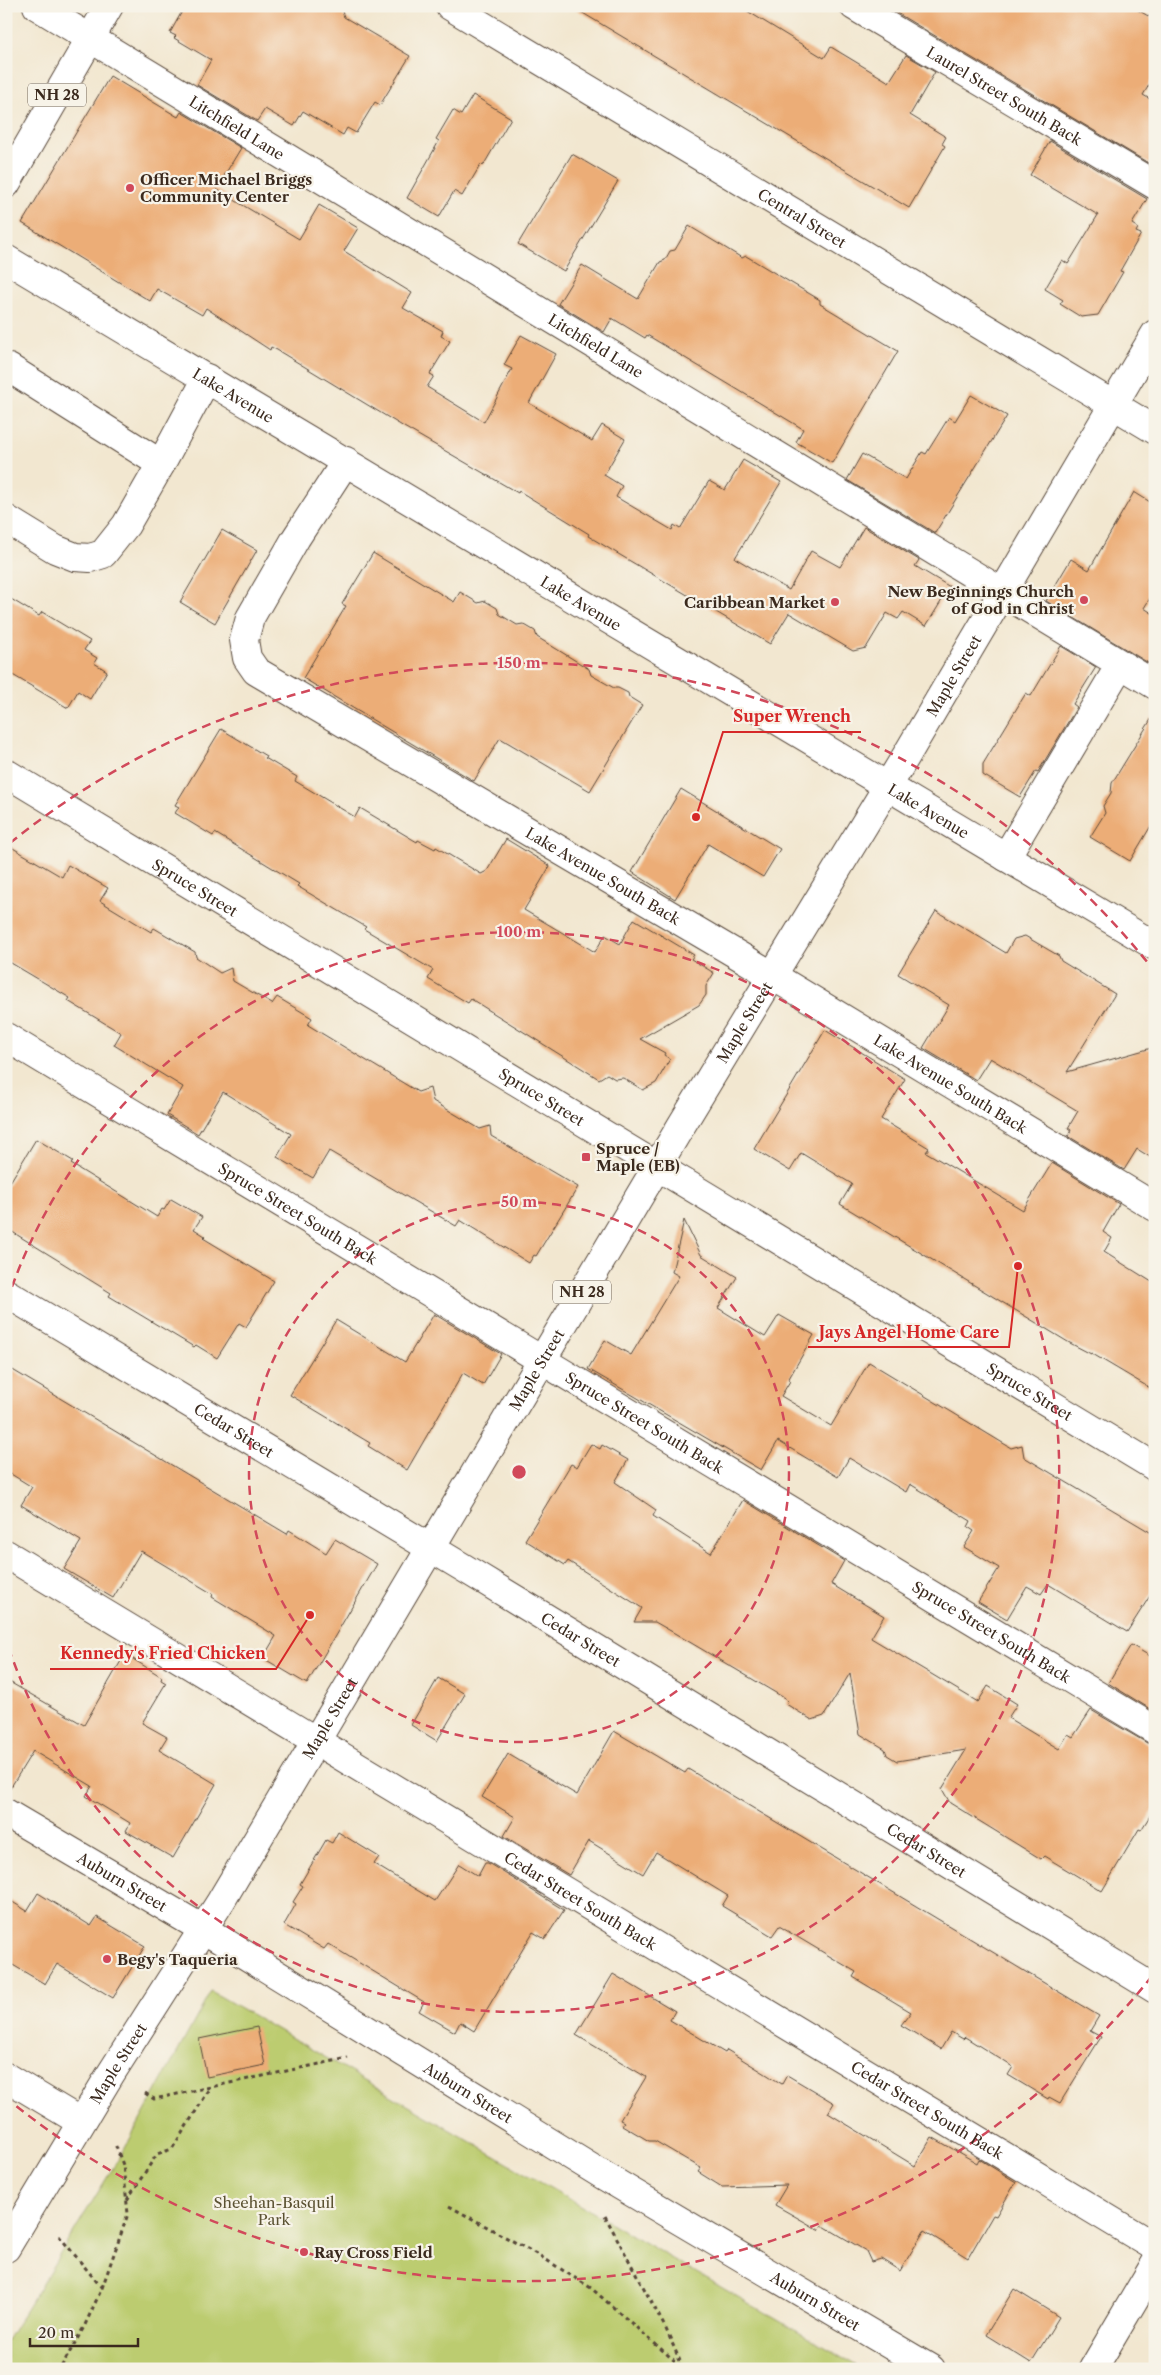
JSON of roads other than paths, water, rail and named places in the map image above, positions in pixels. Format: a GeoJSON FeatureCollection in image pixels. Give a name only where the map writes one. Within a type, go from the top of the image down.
{"type":"FeatureCollection","features":[{"type":"Feature","properties":{"kind":"street","name":"Litchfield Lane"},"geometry":{"type":"LineString","coordinates":[[38,6],[1155,685]]}},
{"type":"Feature","properties":{"kind":"street","name":"NH 28"},"geometry":{"type":"LineString","coordinates":[[6,184],[108,6]]}},
{"type":"Feature","properties":{"kind":"street","name":"Central Street"},"geometry":{"type":"LineString","coordinates":[[450,6],[1155,430]]}},
{"type":"Feature","properties":{"kind":"street","name":"Laurel Street South Back"},"geometry":{"type":"LineString","coordinates":[[854,6],[1155,185]]}},
{"type":"Feature","properties":{"kind":"street","name":"Lake Avenue"},"geometry":{"type":"LineString","coordinates":[[6,259],[346,460],[1155,946]]}},
{"type":"Feature","properties":{"kind":"street","name":"Maple Street"},"geometry":{"type":"LineString","coordinates":[[6,2248],[82,2122],[203,1929],[656,1167],[888,786],[1155,334]]}},
{"type":"Feature","properties":{"kind":"street"},"geometry":{"type":"LineString","coordinates":[[9,368],[161,464]]}},
{"type":"Feature","properties":{"kind":"street"},"geometry":{"type":"LineString","coordinates":[[6,519],[55,548],[75,557],[90,558],[104,554],[126,525],[161,464],[206,378]]}},
{"type":"Feature","properties":{"kind":"street","name":"Lake Avenue South Back"},"geometry":{"type":"LineString","coordinates":[[346,460],[296,538],[250,618],[244,640],[247,658],[256,671],[773,976],[1155,1207]]}},
{"type":"Feature","properties":{"kind":"street"},"geometry":{"type":"LineString","coordinates":[[1006,857],[1120,665]]}},
{"type":"Feature","properties":{"kind":"street","name":"Spruce Street"},"geometry":{"type":"LineString","coordinates":[[6,773],[1155,1467]]}},
{"type":"Feature","properties":{"kind":"street","name":"Spruce Street South Back"},"geometry":{"type":"LineString","coordinates":[[6,1037],[1155,1730]]}},
{"type":"Feature","properties":{"kind":"street","name":"Cedar Street"},"geometry":{"type":"LineString","coordinates":[[6,1293],[430,1547],[1155,1989]]}},
{"type":"Feature","properties":{"kind":"street","name":"Cedar Street South Back"},"geometry":{"type":"LineString","coordinates":[[6,1554],[1155,2247]]}},
{"type":"Feature","properties":{"kind":"street","name":"Auburn Street"},"geometry":{"type":"LineString","coordinates":[[6,1813],[203,1929],[606,2177],[930,2369]]}},
{"type":"Feature","properties":{"kind":"street"},"geometry":{"type":"LineString","coordinates":[[6,2077],[82,2122]]}},
{"type":"Feature","properties":{"kind":"street"},"geometry":{"type":"LineString","coordinates":[[1093,2369],[1155,2264]]}},
{"type":"Feature","properties":{"kind":"place","name":"Officer Michael Briggs Community Center"},"geometry":{"type":"Point","coordinates":[130,188]}},
{"type":"Feature","properties":{"kind":"place","name":"New Beginnings Church of God in Christ"},"geometry":{"type":"Point","coordinates":[1084,600]}},
{"type":"Feature","properties":{"kind":"place","name":"Caribbean Market"},"geometry":{"type":"Point","coordinates":[835,602]}},
{"type":"Feature","properties":{"kind":"place","name":"Super Wrench"},"geometry":{"type":"Point","coordinates":[696,817]}},
{"type":"Feature","properties":{"kind":"place","name":"Spruce / Maple (EB)"},"geometry":{"type":"Point","coordinates":[586,1157]}},
{"type":"Feature","properties":{"kind":"place","name":"Jays Angel Home Care"},"geometry":{"type":"Point","coordinates":[1018,1266]}},
{"type":"Feature","properties":{"kind":"place","name":"Kennedy's Fried Chicken"},"geometry":{"type":"Point","coordinates":[310,1615]}},
{"type":"Feature","properties":{"kind":"place","name":"Begy's Taqueria"},"geometry":{"type":"Point","coordinates":[107,1959]}},
{"type":"Feature","properties":{"kind":"place","name":"Ray Cross Field"},"geometry":{"type":"Point","coordinates":[304,2252]}},
{"type":"Feature","properties":{"kind":"park label","name":"Sheehan-Basquil Park"},"geometry":{"type":"Point","coordinates":[274,2210]}}]}
